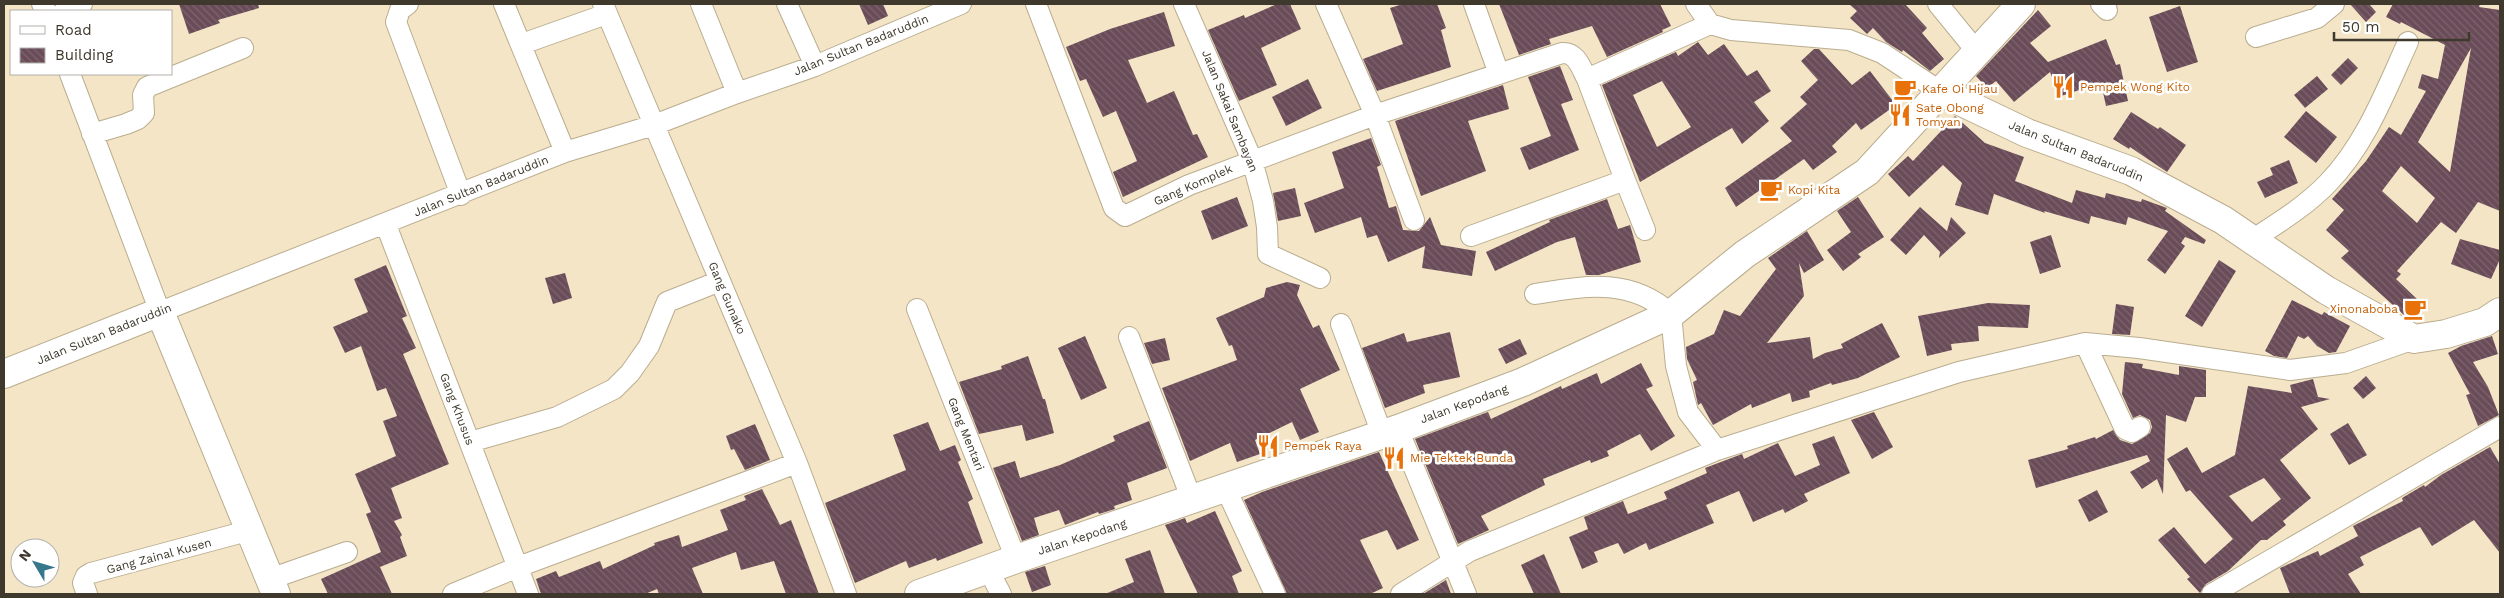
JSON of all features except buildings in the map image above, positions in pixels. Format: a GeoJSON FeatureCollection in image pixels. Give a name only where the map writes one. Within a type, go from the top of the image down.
{"type":"FeatureCollection","features":[{"type":"Feature","properties":{"kind":"street"},"geometry":{"type":"LineString","coordinates":[[67,10],[82,4]]}},
{"type":"Feature","properties":{"kind":"street"},"geometry":{"type":"LineString","coordinates":[[408,4],[400,10],[396,22],[461,195]]}},
{"type":"Feature","properties":{"kind":"street"},"geometry":{"type":"LineString","coordinates":[[504,4],[565,152]]}},
{"type":"Feature","properties":{"kind":"street"},"geometry":{"type":"LineString","coordinates":[[701,4],[737,92]]}},
{"type":"Feature","properties":{"kind":"street"},"geometry":{"type":"LineString","coordinates":[[787,4],[815,66]]}},
{"type":"Feature","properties":{"kind":"street","name":"Jalan Sultan Badaruddin"},"geometry":{"type":"LineString","coordinates":[[4,374],[461,195],[565,152],[654,125],[737,92],[815,66],[961,4]]}},
{"type":"Feature","properties":{"kind":"street","name":"Gang Komplek"},"geometry":{"type":"LineString","coordinates":[[1036,4],[1114,208],[1120,215],[1125,216],[1136,212],[1189,185],[1375,115],[1566,52],[1577,58],[1587,79],[1645,230]]}},
{"type":"Feature","properties":{"kind":"street","name":"Jalan Sakai Sambayan"},"geometry":{"type":"LineString","coordinates":[[1184,4],[1252,160],[1263,201],[1267,227],[1268,254],[1320,278]]}},
{"type":"Feature","properties":{"kind":"street"},"geometry":{"type":"LineString","coordinates":[[1326,4],[1375,115],[1414,220]]}},
{"type":"Feature","properties":{"kind":"street"},"geometry":{"type":"LineString","coordinates":[[1474,4],[1499,74]]}},
{"type":"Feature","properties":{"kind":"street"},"geometry":{"type":"LineString","coordinates":[[1587,79],[1710,24],[1696,4]]}},
{"type":"Feature","properties":{"kind":"street"},"geometry":{"type":"LineString","coordinates":[[1938,4],[1978,53]]}},
{"type":"Feature","properties":{"kind":"street","name":"Jalan Kepodang"},"geometry":{"type":"LineString","coordinates":[[919,594],[1390,431],[1524,382],[1671,314],[1745,254],[1867,172],[2021,4]]}},
{"type":"Feature","properties":{"kind":"street"},"geometry":{"type":"LineString","coordinates":[[2256,37],[2317,18],[2334,4]]}},
{"type":"Feature","properties":{"kind":"street"},"geometry":{"type":"LineString","coordinates":[[522,44],[603,8]]}},
{"type":"Feature","properties":{"kind":"street","name":"Gang Gunako"},"geometry":{"type":"LineString","coordinates":[[603,8],[797,463],[846,594]]}},
{"type":"Feature","properties":{"kind":"street","name":"Jalan Sultan Badaruddin"},"geometry":{"type":"LineString","coordinates":[[1710,24],[1754,33],[1849,40],[1882,53],[1941,92],[2028,133],[2131,171],[2223,220],[2326,290],[2414,339]]}},
{"type":"Feature","properties":{"kind":"street"},"geometry":{"type":"LineString","coordinates":[[2252,240],[2299,209],[2328,183],[2340,169],[2357,147],[2376,113],[2408,42]]}},
{"type":"Feature","properties":{"kind":"street"},"geometry":{"type":"LineString","coordinates":[[92,134],[138,119],[144,113],[143,95],[147,87],[243,48]]}},
{"type":"Feature","properties":{"kind":"street"},"geometry":{"type":"LineString","coordinates":[[70,75],[160,312],[273,587],[347,552]]}},
{"type":"Feature","properties":{"kind":"street"},"geometry":{"type":"LineString","coordinates":[[1471,236],[1625,180]]}},
{"type":"Feature","properties":{"kind":"street","name":"Gang Khusus"},"geometry":{"type":"LineString","coordinates":[[386,224],[528,594]]}},
{"type":"Feature","properties":{"kind":"street"},"geometry":{"type":"LineString","coordinates":[[470,442],[557,417],[614,389],[630,373],[649,346],[667,302],[720,281]]}},
{"type":"Feature","properties":{"kind":"street"},"geometry":{"type":"LineString","coordinates":[[1535,294],[1577,287],[1615,286],[1638,292],[1671,314],[1676,366],[1688,412],[1717,450]]}},
{"type":"Feature","properties":{"kind":"street","name":"Gang Mentari"},"geometry":{"type":"LineString","coordinates":[[917,309],[1016,559]]}},
{"type":"Feature","properties":{"kind":"street"},"geometry":{"type":"LineString","coordinates":[[1401,594],[1470,552],[1717,450],[1959,372],[2085,343],[2139,348],[2290,370],[2346,363],[2414,339],[2446,334],[2485,322],[2500,312]]}},
{"type":"Feature","properties":{"kind":"street"},"geometry":{"type":"LineString","coordinates":[[1340,324],[1466,594]]}},
{"type":"Feature","properties":{"kind":"street"},"geometry":{"type":"LineString","coordinates":[[1129,337],[1192,500]]}},
{"type":"Feature","properties":{"kind":"street"},"geometry":{"type":"LineString","coordinates":[[2085,343],[2122,424],[2128,431],[2140,428]]}},
{"type":"Feature","properties":{"kind":"street"},"geometry":{"type":"LineString","coordinates":[[2212,594],[2500,427]]}},
{"type":"Feature","properties":{"kind":"street"},"geometry":{"type":"LineString","coordinates":[[453,594],[518,567],[797,463]]}},
{"type":"Feature","properties":{"kind":"street"},"geometry":{"type":"LineString","coordinates":[[1226,488],[1275,594]]}},
{"type":"Feature","properties":{"kind":"street","name":"Gang Zainal Kusen"},"geometry":{"type":"LineString","coordinates":[[87,594],[83,583],[86,576],[91,573],[251,530]]}},
{"type":"Feature","properties":{"kind":"street"},"geometry":{"type":"LineString","coordinates":[[988,569],[1001,594]]}},
{"type":"Feature","properties":{"kind":"place","name":"Pempek Wong Kito"},"geometry":{"type":"Point","coordinates":[2063,87]}},
{"type":"Feature","properties":{"kind":"place","name":"Kafe Oi Hijau"},"geometry":{"type":"Point","coordinates":[1905,89]}},
{"type":"Feature","properties":{"kind":"place","name":"Sate Obong Tomyan"},"geometry":{"type":"Point","coordinates":[1900,115]}},
{"type":"Feature","properties":{"kind":"place","name":"Kopi Kita"},"geometry":{"type":"Point","coordinates":[1771,190]}},
{"type":"Feature","properties":{"kind":"place","name":"Xinonaboba"},"geometry":{"type":"Point","coordinates":[2415,309]}},
{"type":"Feature","properties":{"kind":"place","name":"Pempek Raya"},"geometry":{"type":"Point","coordinates":[1268,446]}},
{"type":"Feature","properties":{"kind":"place","name":"Mie Tektek Bunda"},"geometry":{"type":"Point","coordinates":[1394,458]}}]}
